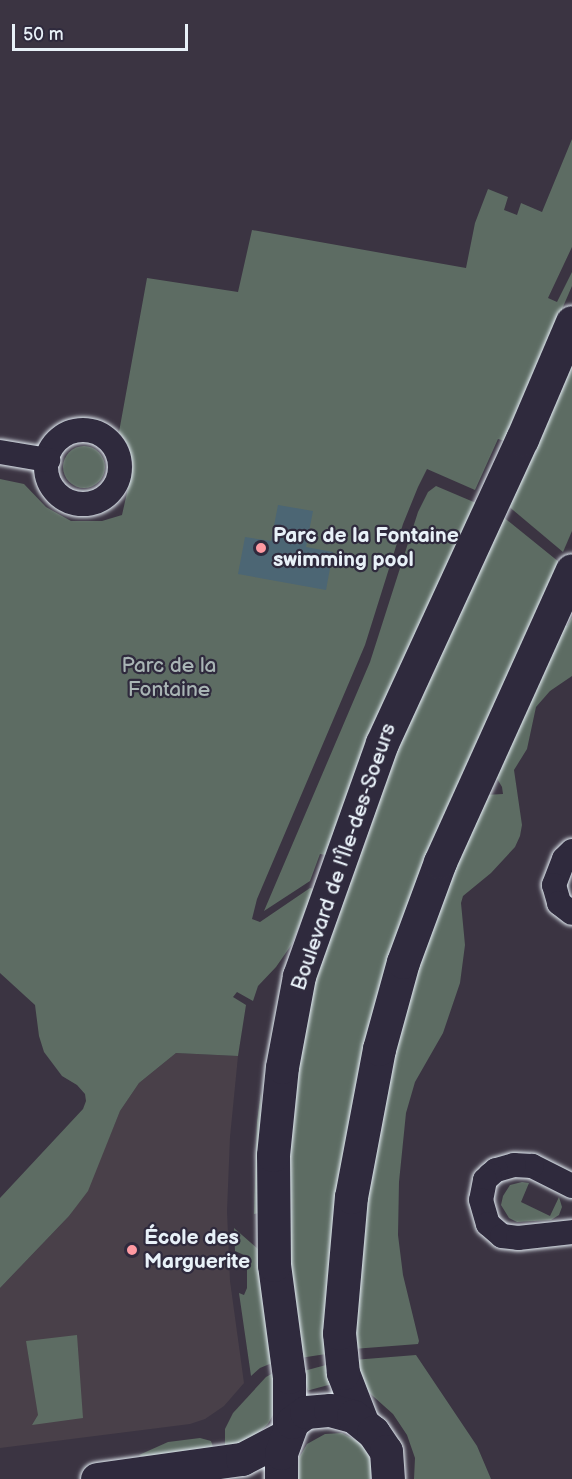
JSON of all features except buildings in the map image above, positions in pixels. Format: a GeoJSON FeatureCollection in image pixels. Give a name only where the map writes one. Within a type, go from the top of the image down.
{"type":"FeatureCollection","features":[{"type":"Feature","properties":{"kind":"street","name":"Boulevard de l'Île-des-Soeurs"},"geometry":{"type":"LineString","coordinates":[[281,1479],[281,1454],[287,1433],[289,1377],[274,1265],[273,1155],[283,1060],[300,976],[375,758],[522,439],[572,322]]}},
{"type":"Feature","properties":{"kind":"street"},"geometry":{"type":"LineString","coordinates":[[0,452],[48,460]]}},
{"type":"Feature","properties":{"kind":"street"},"geometry":{"type":"LineString","coordinates":[[362,1422],[343,1373],[339,1333],[353,1186],[378,1049],[407,951],[440,862],[572,570]]}},
{"type":"Feature","properties":{"kind":"street"},"geometry":{"type":"LineString","coordinates":[[572,851],[564,859],[554,885],[559,903],[572,913]]}},
{"type":"Feature","properties":{"kind":"street"},"geometry":{"type":"LineString","coordinates":[[572,1186],[532,1166],[514,1165],[496,1170],[485,1180],[481,1200],[488,1224],[502,1236],[518,1238],[572,1232]]}},
{"type":"Feature","properties":{"kind":"street"},"geometry":{"type":"LineString","coordinates":[[97,1479],[242,1460],[287,1433],[296,1418],[313,1410],[345,1413],[362,1422],[378,1438],[386,1451],[388,1479]]}},
{"type":"Feature","properties":{"kind":"shaded area","name":"École des Marguerite"},"geometry":{"type":"Polygon","coordinates":[[[176,1053],[238,1056],[230,1137],[227,1211],[230,1281],[244,1383],[224,1406],[205,1419],[190,1424],[0,1448],[0,1288],[69,1216],[87,1191],[120,1111],[139,1083],[176,1053]]]}},
{"type":"Feature","properties":{"kind":"green space","name":"Parc de la Fontaine"},"geometry":{"type":"Polygon","coordinates":[[[572,139],[572,247],[548,298],[557,302],[572,272],[572,286],[505,441],[498,439],[475,490],[427,469],[418,487],[403,524],[365,645],[257,899],[252,919],[260,922],[310,888],[314,889],[292,944],[276,967],[258,986],[253,1001],[237,992],[233,997],[246,1005],[238,1056],[176,1053],[139,1083],[120,1111],[88,1191],[69,1216],[0,1288],[0,1198],[83,1109],[86,1101],[85,1094],[77,1085],[62,1076],[44,1052],[39,1036],[35,1005],[0,973],[0,479],[24,484],[46,507],[71,521],[102,521],[122,515],[133,466],[128,445],[119,432],[147,278],[238,292],[252,230],[466,268],[475,223],[488,189],[508,197],[504,210],[517,215],[521,203],[542,212],[572,139]]]}},
{"type":"Feature","properties":{"kind":"green space"},"geometry":{"type":"Polygon","coordinates":[[[572,359],[572,531],[563,552],[507,505],[572,359]]]}},
{"type":"Feature","properties":{"kind":"green space"},"geometry":{"type":"Polygon","coordinates":[[[84,446],[99,452],[105,467],[99,482],[84,488],[69,482],[63,467],[69,452],[84,446]]]}},
{"type":"Feature","properties":{"kind":"green space"},"geometry":{"type":"Polygon","coordinates":[[[436,486],[476,503],[326,855],[320,854],[310,881],[264,911],[370,662],[418,512],[428,492],[436,486]]]}},
{"type":"Feature","properties":{"kind":"green space"},"geometry":{"type":"Polygon","coordinates":[[[502,516],[559,562],[422,865],[326,1354],[300,1358],[290,1281],[288,1155],[299,1057],[312,992],[325,945],[394,749],[502,516]]]}},
{"type":"Feature","properties":{"kind":"green space"},"geometry":{"type":"Polygon","coordinates":[[[572,617],[572,676],[550,691],[536,707],[527,749],[514,770],[522,825],[520,836],[515,847],[491,873],[463,896],[461,903],[465,945],[460,983],[443,1033],[415,1082],[406,1113],[399,1182],[398,1235],[403,1275],[419,1341],[418,1344],[353,1349],[358,1256],[382,1098],[416,968],[485,795],[503,794],[495,775],[563,623],[567,626],[572,617]]]}},
{"type":"Feature","properties":{"kind":"green space"},"geometry":{"type":"Polygon","coordinates":[[[261,1092],[259,1213],[254,1214],[257,1122],[261,1092]]]}},
{"type":"Feature","properties":{"kind":"green space"},"geometry":{"type":"Polygon","coordinates":[[[529,1183],[521,1202],[550,1216],[559,1197],[562,1207],[559,1215],[551,1220],[517,1222],[509,1218],[501,1205],[503,1196],[510,1185],[529,1183]]]}},
{"type":"Feature","properties":{"kind":"green space"},"geometry":{"type":"Polygon","coordinates":[[[234,1228],[258,1249],[272,1363],[260,1368],[251,1376],[239,1293],[244,1295],[247,1288],[247,1265],[244,1255],[235,1251],[234,1228]]]}},
{"type":"Feature","properties":{"kind":"green space"},"geometry":{"type":"Polygon","coordinates":[[[77,1335],[83,1418],[32,1425],[38,1415],[26,1341],[77,1335]]]}},
{"type":"Feature","properties":{"kind":"green space"},"geometry":{"type":"Polygon","coordinates":[[[416,1355],[477,1446],[491,1479],[414,1479],[415,1458],[407,1435],[393,1414],[365,1389],[353,1360],[416,1355]]]}},
{"type":"Feature","properties":{"kind":"green space"},"geometry":{"type":"Polygon","coordinates":[[[326,1365],[331,1384],[308,1391],[303,1371],[326,1365]]]}},
{"type":"Feature","properties":{"kind":"green space"},"geometry":{"type":"Polygon","coordinates":[[[275,1372],[273,1415],[268,1424],[252,1439],[225,1448],[225,1429],[233,1413],[266,1377],[275,1372]]]}},
{"type":"Feature","properties":{"kind":"green space"},"geometry":{"type":"Polygon","coordinates":[[[342,1433],[361,1443],[367,1452],[371,1462],[371,1479],[298,1479],[299,1458],[307,1444],[325,1434],[342,1433]]]}},
{"type":"Feature","properties":{"kind":"green space"},"geometry":{"type":"Polygon","coordinates":[[[200,1438],[211,1441],[214,1450],[152,1461],[139,1455],[168,1442],[200,1438]]]}},
{"type":"Feature","properties":{"kind":"water"},"geometry":{"type":"Polygon","coordinates":[[[278,505],[313,511],[306,547],[333,552],[326,590],[238,574],[245,537],[271,541],[278,505]]]}},
{"type":"Feature","properties":{"kind":"place","name":"Parc de la Fontaine swimming pool"},"geometry":{"type":"Point","coordinates":[261,548]}},
{"type":"Feature","properties":{"kind":"place","name":"École des Marguerite"},"geometry":{"type":"Point","coordinates":[132,1250]}}]}
